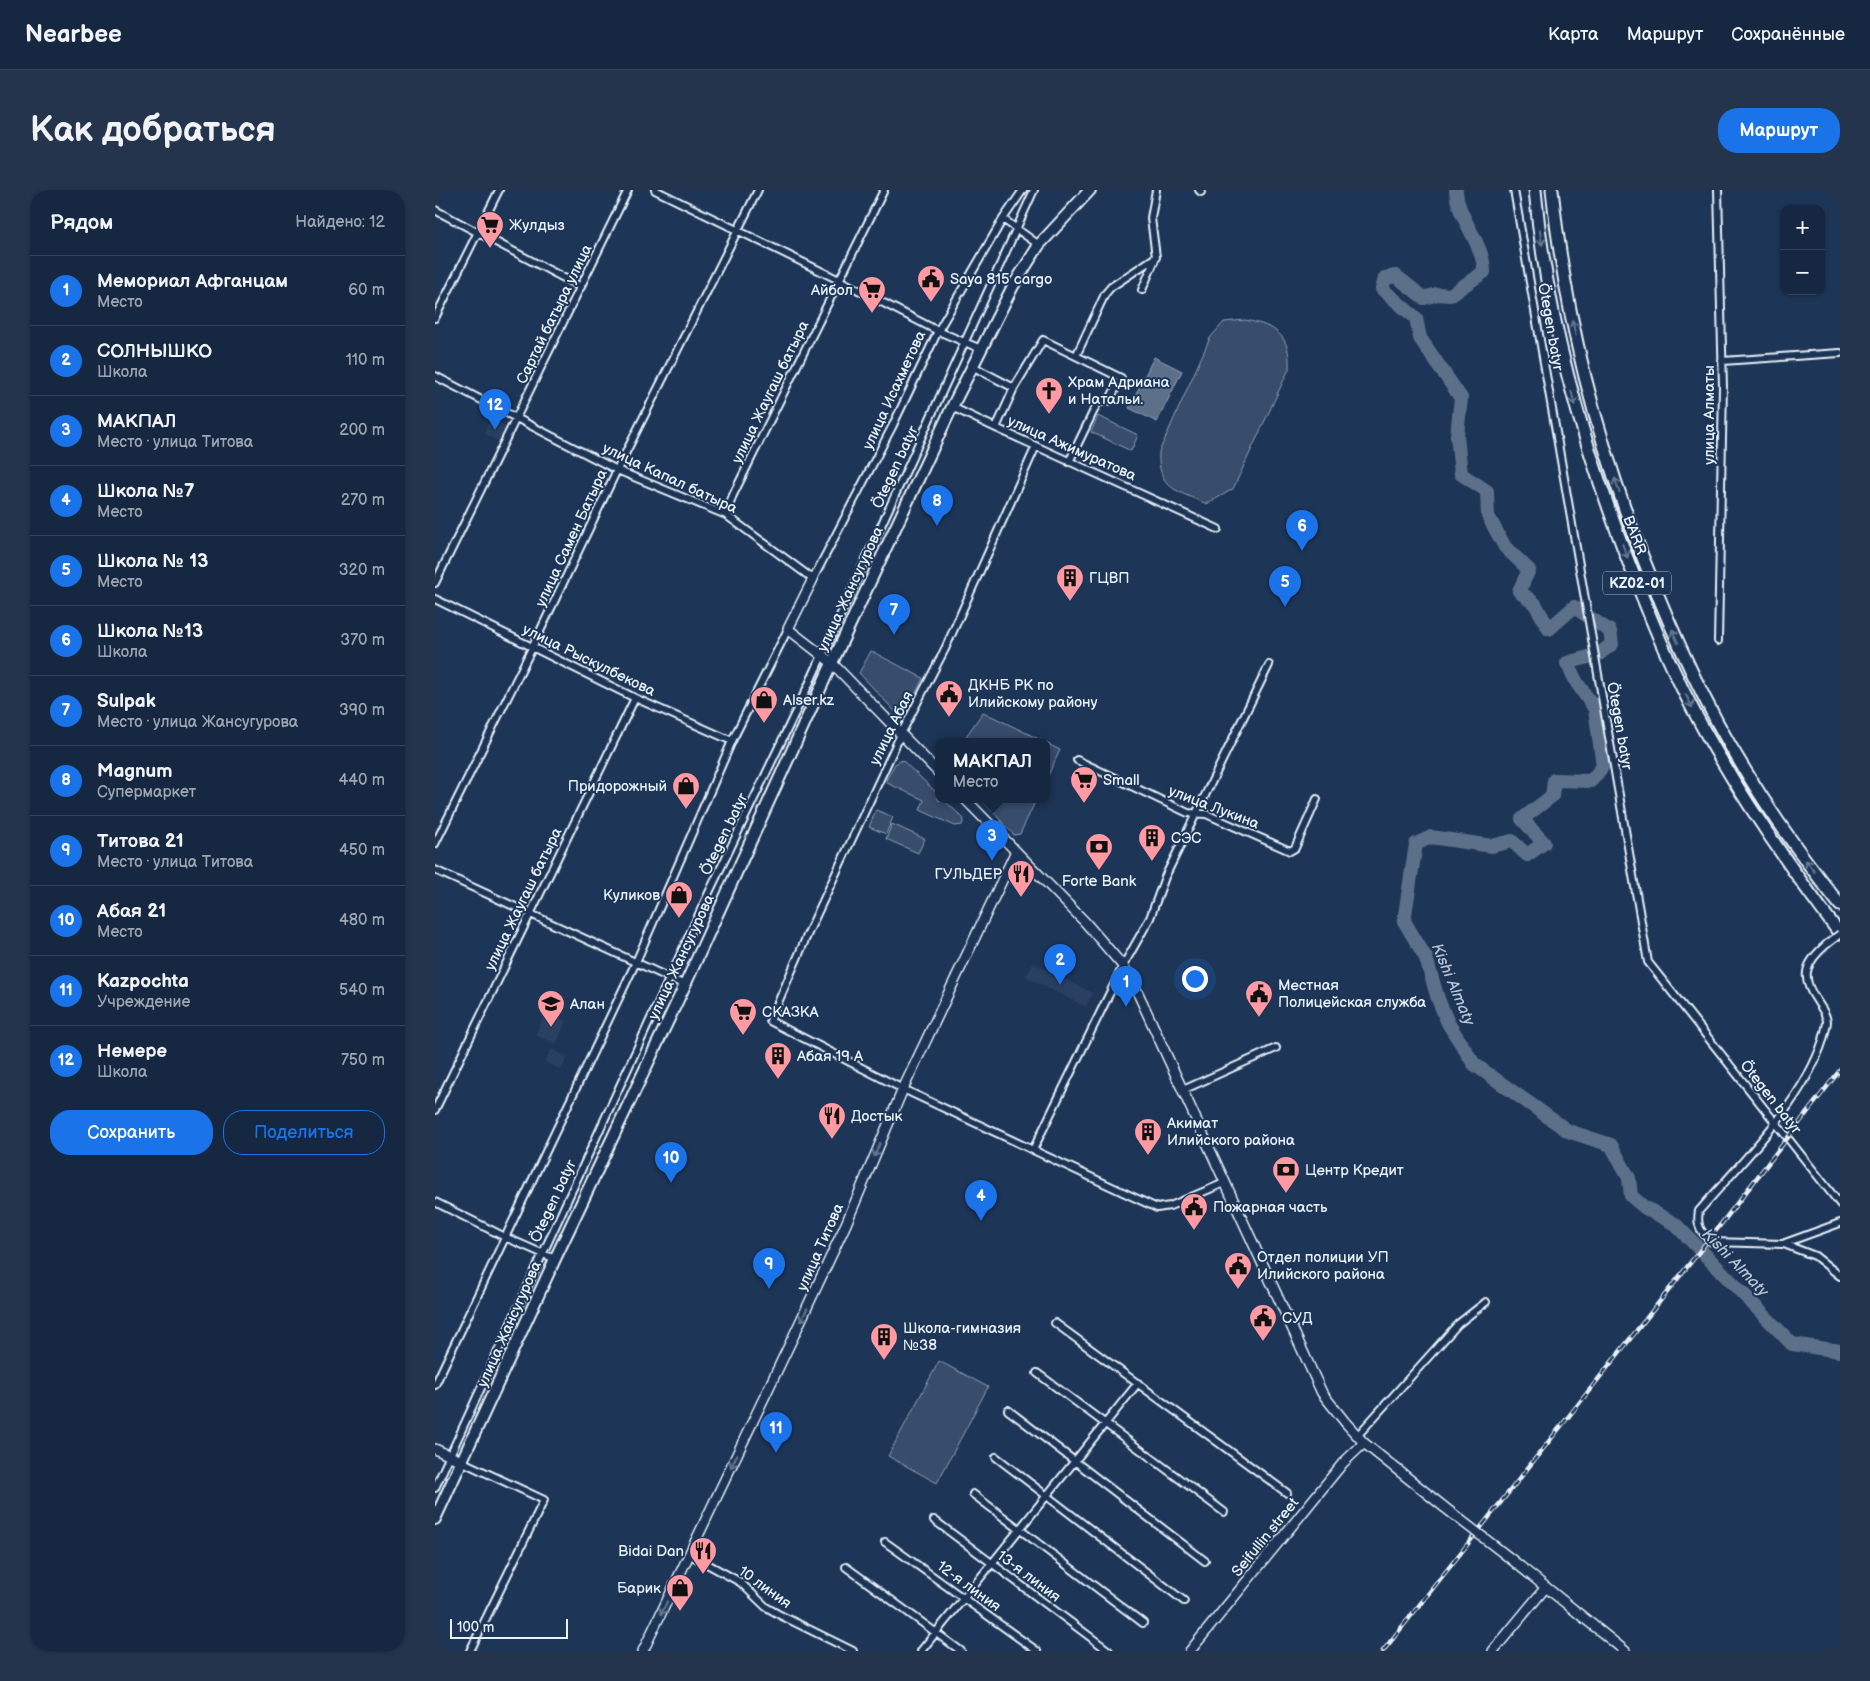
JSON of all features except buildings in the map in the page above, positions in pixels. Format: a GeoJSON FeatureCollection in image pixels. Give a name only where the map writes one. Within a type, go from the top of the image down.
{"type":"FeatureCollection","features":[{"type":"Feature","properties":{"kind":"highway","name":"BARR"},"geometry":{"type":"LineString","coordinates":[[1535,190],[1554,314],[1575,408],[1599,485],[1652,622],[1674,672],[1703,728],[1736,785],[1792,871],[1840,934]]}},
{"type":"Feature","properties":{"kind":"highway","name":"BARR"},"geometry":{"type":"LineString","coordinates":[[1552,190],[1565,284],[1587,389],[1621,499],[1659,598],[1700,690],[1742,767],[1789,838],[1840,905]]}},
{"type":"Feature","properties":{"kind":"main road","name":"улица Жансугурова"},"geometry":{"type":"LineString","coordinates":[[435,1519],[463,1462],[555,1259],[685,985],[831,663],[972,366],[1013,286],[1039,245],[1090,190]]}},
{"type":"Feature","properties":{"kind":"street"},"geometry":{"type":"LineString","coordinates":[[435,318],[499,190]]}},
{"type":"Feature","properties":{"kind":"street","name":"Сартай батыра улица"},"geometry":{"type":"LineString","coordinates":[[435,583],[628,190]]}},
{"type":"Feature","properties":{"kind":"street","name":"улица Исахметова"},"geometry":{"type":"LineString","coordinates":[[655,190],[839,280],[937,331],[892,427],[813,579]]}},
{"type":"Feature","properties":{"kind":"street","name":"улица Самен Батыра"},"geometry":{"type":"LineString","coordinates":[[435,844],[617,470],[758,190]]}},
{"type":"Feature","properties":{"kind":"street"},"geometry":{"type":"LineString","coordinates":[[839,280],[884,190]]}},
{"type":"Feature","properties":{"kind":"street"},"geometry":{"type":"LineString","coordinates":[[981,349],[937,331],[1003,219],[1023,190]]}},
{"type":"Feature","properties":{"kind":"street","name":"Ötegen batyr"},"geometry":{"type":"LineString","coordinates":[[435,1488],[704,903],[809,684],[1034,190]]}},
{"type":"Feature","properties":{"kind":"street"},"geometry":{"type":"LineString","coordinates":[[1142,290],[1156,258],[1151,218],[1156,190]]}},
{"type":"Feature","properties":{"kind":"street","name":"Ötegen batyr"},"geometry":{"type":"LineString","coordinates":[[1514,190],[1648,962],[1840,1204]]}},
{"type":"Feature","properties":{"kind":"street","name":"улица Алматы"},"geometry":{"type":"LineString","coordinates":[[1717,641],[1722,361],[1718,190]]}},
{"type":"Feature","properties":{"kind":"street"},"geometry":{"type":"LineString","coordinates":[[435,210],[581,287]]}},
{"type":"Feature","properties":{"kind":"street"},"geometry":{"type":"LineString","coordinates":[[1003,219],[1039,245]]}},
{"type":"Feature","properties":{"kind":"street"},"geometry":{"type":"LineString","coordinates":[[1069,462],[1098,402],[1109,401],[1121,378],[1076,356],[1105,294],[1118,282],[1156,258]]}},
{"type":"Feature","properties":{"kind":"street","name":"улица Жаугаш батыра"},"geometry":{"type":"LineString","coordinates":[[726,515],[733,496],[839,280]]}},
{"type":"Feature","properties":{"kind":"street","name":"улица Ажимуратова"},"geometry":{"type":"LineString","coordinates":[[1076,356],[1043,340],[1014,388],[996,428],[1218,528]]}},
{"type":"Feature","properties":{"kind":"street"},"geometry":{"type":"LineString","coordinates":[[1722,361],[1840,353]]}},
{"type":"Feature","properties":{"kind":"street"},"geometry":{"type":"LineString","coordinates":[[972,366],[1014,388]]}},
{"type":"Feature","properties":{"kind":"street","name":"улица Капал батыра"},"geometry":{"type":"LineString","coordinates":[[435,376],[617,470],[726,515],[813,579]]}},
{"type":"Feature","properties":{"kind":"street"},"geometry":{"type":"LineString","coordinates":[[952,407],[996,428]]}},
{"type":"Feature","properties":{"kind":"street","name":"улица Абая"},"geometry":{"type":"LineString","coordinates":[[903,1090],[770,1021],[901,734],[945,649],[1036,446]]}},
{"type":"Feature","properties":{"kind":"street"},"geometry":{"type":"LineString","coordinates":[[435,1385],[636,962],[732,741],[813,579]]}},
{"type":"Feature","properties":{"kind":"street","name":"улица Рыскулбекова"},"geometry":{"type":"LineString","coordinates":[[435,599],[635,698],[732,741]]}},
{"type":"Feature","properties":{"kind":"street"},"geometry":{"type":"LineString","coordinates":[[788,629],[831,663],[935,769]]}},
{"type":"Feature","properties":{"kind":"street"},"geometry":{"type":"LineString","coordinates":[[1033,1150],[1123,966],[1150,918],[1165,878],[1269,665]]}},
{"type":"Feature","properties":{"kind":"street","name":"улица Жаугаш батыра"},"geometry":{"type":"LineString","coordinates":[[435,1110],[635,698]]}},
{"type":"Feature","properties":{"kind":"street","name":"улица Лукина"},"geometry":{"type":"LineString","coordinates":[[1077,760],[1188,813],[1205,814],[1290,850],[1295,848],[1317,799]]}},
{"type":"Feature","properties":{"kind":"street"},"geometry":{"type":"LineString","coordinates":[[969,803],[1017,851],[1123,966],[1138,993],[1224,1183],[1323,1393],[1345,1422],[1361,1439],[1444,1507],[1625,1651]]}},
{"type":"Feature","properties":{"kind":"street","name":"улица Титова"},"geometry":{"type":"LineString","coordinates":[[643,1651],[839,1240],[903,1090],[1017,851]]}},
{"type":"Feature","properties":{"kind":"street"},"geometry":{"type":"LineString","coordinates":[[435,870],[685,985]]}},
{"type":"Feature","properties":{"kind":"street"},"geometry":{"type":"LineString","coordinates":[[1840,934],[1813,956],[1805,974],[1809,987],[1825,1012],[1827,1022],[1822,1041],[1808,1074],[1790,1104],[1699,1211],[1697,1221],[1699,1230],[1712,1242],[1784,1244],[1815,1256],[1840,1276]]}},
{"type":"Feature","properties":{"kind":"street"},"geometry":{"type":"LineString","coordinates":[[1183,1090],[1276,1048]]}},
{"type":"Feature","properties":{"kind":"street"},"geometry":{"type":"LineString","coordinates":[[903,1090],[1157,1208],[1170,1206],[1224,1183]]}},
{"type":"Feature","properties":{"kind":"street"},"geometry":{"type":"LineString","coordinates":[[435,1202],[505,1237],[555,1259]]}},
{"type":"Feature","properties":{"kind":"street"},"geometry":{"type":"LineString","coordinates":[[1784,1244],[1840,1223]]}},
{"type":"Feature","properties":{"kind":"street"},"geometry":{"type":"LineString","coordinates":[[1361,1439],[1457,1324],[1486,1302]]}},
{"type":"Feature","properties":{"kind":"street"},"geometry":{"type":"LineString","coordinates":[[1055,1323],[1287,1493]]}},
{"type":"Feature","properties":{"kind":"street"},"geometry":{"type":"LineString","coordinates":[[1037,1372],[1224,1512]]}},
{"type":"Feature","properties":{"kind":"street"},"geometry":{"type":"LineString","coordinates":[[921,1651],[1138,1383]]}},
{"type":"Feature","properties":{"kind":"street"},"geometry":{"type":"LineString","coordinates":[[1008,1410],[1205,1562]]}},
{"type":"Feature","properties":{"kind":"street","name":"Seifullin street"},"geometry":{"type":"LineString","coordinates":[[1190,1651],[1361,1439]]}},
{"type":"Feature","properties":{"kind":"street"},"geometry":{"type":"LineString","coordinates":[[435,1449],[544,1500],[470,1651]]}},
{"type":"Feature","properties":{"kind":"street"},"geometry":{"type":"LineString","coordinates":[[996,1457],[1184,1601]]}},
{"type":"Feature","properties":{"kind":"street"},"geometry":{"type":"LineString","coordinates":[[973,1494],[1143,1623]]}},
{"type":"Feature","properties":{"kind":"street","name":"13-я линия"},"geometry":{"type":"LineString","coordinates":[[934,1520],[1109,1651]]}},
{"type":"Feature","properties":{"kind":"street","name":"12-я линия"},"geometry":{"type":"LineString","coordinates":[[885,1542],[1037,1651]]}},
{"type":"Feature","properties":{"kind":"street","name":"10 линия"},"geometry":{"type":"LineString","coordinates":[[689,1554],[740,1582],[766,1607],[779,1615],[853,1651]]}},
{"type":"Feature","properties":{"kind":"street"},"geometry":{"type":"LineString","coordinates":[[846,1566],[961,1651]]}},
{"type":"Feature","properties":{"kind":"street"},"geometry":{"type":"LineString","coordinates":[[1493,1651],[1546,1587]]}},
{"type":"Feature","properties":{"kind":"shaded area"},"geometry":{"type":"Polygon","coordinates":[[[1245,320],[1265,325],[1279,334],[1287,348],[1289,369],[1233,489],[1207,504],[1171,487],[1162,474],[1159,464],[1159,452],[1210,338],[1224,322],[1245,320]]]}},
{"type":"Feature","properties":{"kind":"shaded area"},"geometry":{"type":"Polygon","coordinates":[[[1154,357],[1182,371],[1157,422],[1129,408],[1154,357]]]}},
{"type":"Feature","properties":{"kind":"shaded area"},"geometry":{"type":"Polygon","coordinates":[[[1098,416],[1138,435],[1131,451],[1091,432],[1098,416]]]}},
{"type":"Feature","properties":{"kind":"shaded area"},"geometry":{"type":"Polygon","coordinates":[[[491,418],[506,426],[498,441],[484,433],[491,418]]]}},
{"type":"Feature","properties":{"kind":"shaded area"},"geometry":{"type":"Polygon","coordinates":[[[871,651],[923,678],[903,720],[859,673],[871,651]]]}},
{"type":"Feature","properties":{"kind":"shaded area"},"geometry":{"type":"Polygon","coordinates":[[[983,712],[1037,738],[965,738],[983,712]]]}},
{"type":"Feature","properties":{"kind":"shaded area"},"geometry":{"type":"Polygon","coordinates":[[[1050,745],[1060,750],[1050,771],[1050,745]]]}},
{"type":"Feature","properties":{"kind":"shaded area"},"geometry":{"type":"Polygon","coordinates":[[[902,760],[935,791],[935,803],[947,803],[964,819],[962,825],[955,826],[920,810],[924,800],[889,784],[886,780],[895,764],[902,760]]]}},
{"type":"Feature","properties":{"kind":"shaded area"},"geometry":{"type":"Polygon","coordinates":[[[985,803],[1035,803],[1020,834],[1014,835],[985,803]]]}},
{"type":"Feature","properties":{"kind":"shaded area"},"geometry":{"type":"Polygon","coordinates":[[[876,810],[893,817],[886,834],[869,827],[876,810]]]}},
{"type":"Feature","properties":{"kind":"shaded area"},"geometry":{"type":"Polygon","coordinates":[[[892,824],[925,839],[918,853],[886,839],[892,824]]]}},
{"type":"Feature","properties":{"kind":"shaded area"},"geometry":{"type":"Polygon","coordinates":[[[1033,963],[1093,993],[1086,1007],[1026,977],[1033,963]]]}},
{"type":"Feature","properties":{"kind":"shaded area","name":"Алан"},"geometry":{"type":"Polygon","coordinates":[[[546,1012],[566,1021],[556,1044],[535,1035],[546,1012]]]}},
{"type":"Feature","properties":{"kind":"shaded area"},"geometry":{"type":"Polygon","coordinates":[[[551,1049],[568,1057],[561,1070],[545,1062],[551,1049]]]}},
{"type":"Feature","properties":{"kind":"shaded area"},"geometry":{"type":"Polygon","coordinates":[[[939,1361],[988,1387],[937,1483],[888,1456],[939,1361]]]}},
{"type":"Feature","properties":{"kind":"waterway","name":"Kіshі Almaty"},"geometry":{"type":"LineString","coordinates":[[1456,190],[1461,211],[1480,251],[1484,272],[1450,295],[1437,294],[1424,298],[1396,276],[1385,278],[1382,289],[1416,318],[1420,338],[1461,398],[1457,435],[1461,474],[1487,491],[1488,516],[1505,547],[1529,570],[1519,591],[1535,604],[1549,629],[1574,607],[1610,631],[1612,644],[1599,654],[1567,663],[1577,683],[1595,709],[1603,766],[1591,781],[1554,780],[1552,796],[1522,819],[1544,843],[1527,855],[1512,841],[1492,846],[1431,837],[1416,844],[1404,921],[1426,958],[1438,999],[1448,1023],[1474,1064],[1568,1131],[1611,1145],[1629,1178],[1631,1196],[1644,1207],[1675,1224],[1792,1344],[1840,1351]]}},
{"type":"Feature","properties":{"kind":"railway"},"geometry":{"type":"LineString","coordinates":[[1383,1651],[1725,1219],[1840,1070]]}},
{"type":"Feature","properties":{"kind":"place","name":"Жулдыз"},"geometry":{"type":"Point","coordinates":[490,249]}},
{"type":"Feature","properties":{"kind":"place","name":"Saya 815 cargo"},"geometry":{"type":"Point","coordinates":[931,303]}},
{"type":"Feature","properties":{"kind":"place","name":"Айбол"},"geometry":{"type":"Point","coordinates":[872,314]}},
{"type":"Feature","properties":{"kind":"place","name":"Храм Адриана и Натальи."},"geometry":{"type":"Point","coordinates":[1049,415]}},
{"type":"Feature","properties":{"kind":"place","name":"Немере"},"geometry":{"type":"Point","coordinates":[495,430]}},
{"type":"Feature","properties":{"kind":"place","name":"Magnum"},"geometry":{"type":"Point","coordinates":[937,526]}},
{"type":"Feature","properties":{"kind":"place","name":"Школа №13"},"geometry":{"type":"Point","coordinates":[1302,551]}},
{"type":"Feature","properties":{"kind":"place","name":"ГЦВП"},"geometry":{"type":"Point","coordinates":[1070,602]}},
{"type":"Feature","properties":{"kind":"place","name":"Школа № 13"},"geometry":{"type":"Point","coordinates":[1285,607]}},
{"type":"Feature","properties":{"kind":"place","name":"Sulpak"},"geometry":{"type":"Point","coordinates":[894,635]}},
{"type":"Feature","properties":{"kind":"place","name":"ДКНБ РК по Илийскому району"},"geometry":{"type":"Point","coordinates":[949,718]}},
{"type":"Feature","properties":{"kind":"place","name":"Alser.kz"},"geometry":{"type":"Point","coordinates":[764,724]}},
{"type":"Feature","properties":{"kind":"place","name":"Small"},"geometry":{"type":"Point","coordinates":[1084,804]}},
{"type":"Feature","properties":{"kind":"place","name":"Придорожный"},"geometry":{"type":"Point","coordinates":[686,810]}},
{"type":"Feature","properties":{"kind":"place","name":"МАКПАЛ"},"geometry":{"type":"Point","coordinates":[992,861]}},
{"type":"Feature","properties":{"kind":"place","name":"СЭС"},"geometry":{"type":"Point","coordinates":[1152,862]}},
{"type":"Feature","properties":{"kind":"place","name":"Forte Bank"},"geometry":{"type":"Point","coordinates":[1099,871]}},
{"type":"Feature","properties":{"kind":"place","name":"ГУЛЬДЕР"},"geometry":{"type":"Point","coordinates":[1021,898]}},
{"type":"Feature","properties":{"kind":"place","name":"Куликов"},"geometry":{"type":"Point","coordinates":[679,919]}},
{"type":"Feature","properties":{"kind":"place","name":"СОЛНЫШКО"},"geometry":{"type":"Point","coordinates":[1060,985]}},
{"type":"Feature","properties":{"kind":"place","name":"Мемориал Афганцам"},"geometry":{"type":"Point","coordinates":[1126,1007]}},
{"type":"Feature","properties":{"kind":"place","name":"Местная Полицейская служба"},"geometry":{"type":"Point","coordinates":[1259,1018]}},
{"type":"Feature","properties":{"kind":"place","name":"Алан"},"geometry":{"type":"Point","coordinates":[551,1028]}},
{"type":"Feature","properties":{"kind":"place","name":"СКАЗКА"},"geometry":{"type":"Point","coordinates":[743,1036]}},
{"type":"Feature","properties":{"kind":"place","name":"Абая 19 А"},"geometry":{"type":"Point","coordinates":[778,1080]}},
{"type":"Feature","properties":{"kind":"place","name":"Достык"},"geometry":{"type":"Point","coordinates":[832,1140]}},
{"type":"Feature","properties":{"kind":"place","name":"Акимат Илийского района"},"geometry":{"type":"Point","coordinates":[1148,1156]}},
{"type":"Feature","properties":{"kind":"place","name":"Абая 21"},"geometry":{"type":"Point","coordinates":[671,1183]}},
{"type":"Feature","properties":{"kind":"place","name":"Центр Кредит"},"geometry":{"type":"Point","coordinates":[1286,1194]}},
{"type":"Feature","properties":{"kind":"place","name":"Школа №7"},"geometry":{"type":"Point","coordinates":[981,1221]}},
{"type":"Feature","properties":{"kind":"place","name":"Пожарная часть"},"geometry":{"type":"Point","coordinates":[1194,1231]}},
{"type":"Feature","properties":{"kind":"place","name":"Титова 21"},"geometry":{"type":"Point","coordinates":[769,1289]}},
{"type":"Feature","properties":{"kind":"place","name":"Отдел полиции УП Илийского района"},"geometry":{"type":"Point","coordinates":[1238,1290]}},
{"type":"Feature","properties":{"kind":"place","name":"СУД"},"geometry":{"type":"Point","coordinates":[1263,1342]}},
{"type":"Feature","properties":{"kind":"place","name":"Школа-гимназия №38"},"geometry":{"type":"Point","coordinates":[884,1361]}},
{"type":"Feature","properties":{"kind":"place","name":"Kazpochta"},"geometry":{"type":"Point","coordinates":[776,1453]}},
{"type":"Feature","properties":{"kind":"place","name":"Bidai Dan"},"geometry":{"type":"Point","coordinates":[703,1575]}},
{"type":"Feature","properties":{"kind":"place","name":"Барик"},"geometry":{"type":"Point","coordinates":[680,1612]}}]}
